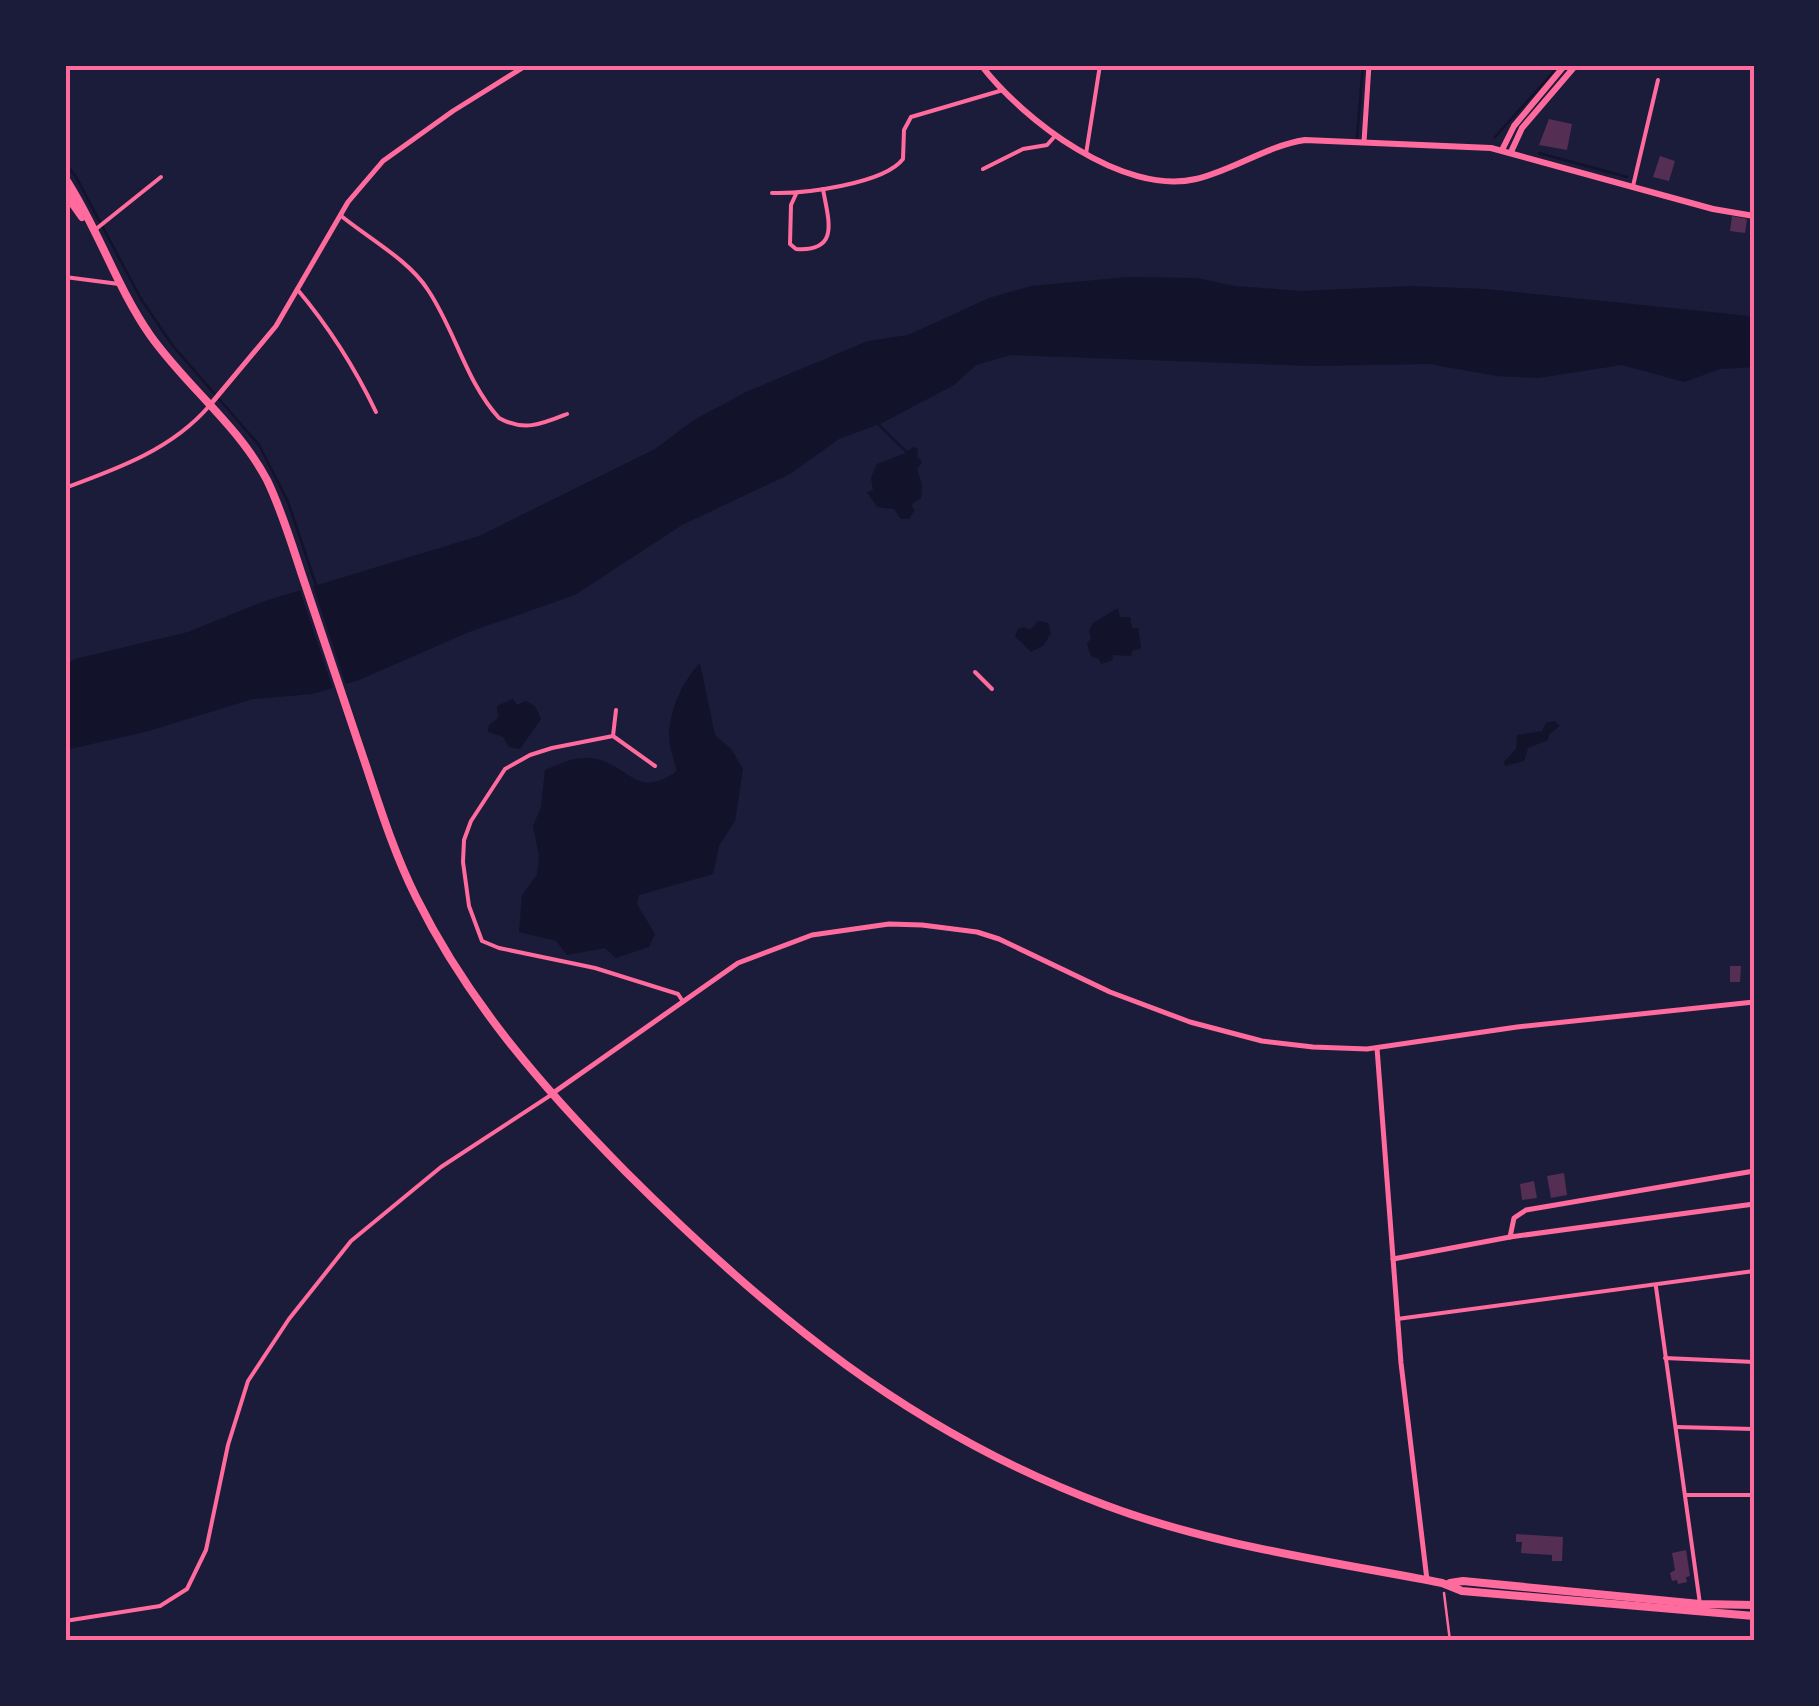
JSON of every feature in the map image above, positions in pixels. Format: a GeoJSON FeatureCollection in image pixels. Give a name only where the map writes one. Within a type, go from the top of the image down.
{"type":"FeatureCollection","features":[{"type":"Feature","properties":{"kind":"highway"},"geometry":{"type":"LineString","coordinates":[[65,178],[154,340],[260,466],[288,534],[398,854],[432,928],[470,990],[551,1095],[690,1236],[762,1301],[874,1387],[971,1445],[1090,1500],[1191,1534],[1444,1583],[1462,1590],[1754,1616]]}},
{"type":"Feature","properties":{"kind":"highway"},"geometry":{"type":"LineString","coordinates":[[65,192],[91,230]]}},
{"type":"Feature","properties":{"kind":"highway"},"geometry":{"type":"LineString","coordinates":[[1444,1583],[1464,1581],[1700,1604],[1754,1605]]}},
{"type":"Feature","properties":{"kind":"main road"},"geometry":{"type":"LineString","coordinates":[[981,65],[1054,136],[1086,154],[1140,175],[1181,181],[1207,176],[1290,142],[1319,139],[1506,151],[1728,213],[1754,216]]}},
{"type":"Feature","properties":{"kind":"main road"},"geometry":{"type":"LineString","coordinates":[[1506,151],[1514,126],[1565,65]]}},
{"type":"Feature","properties":{"kind":"main road"},"geometry":{"type":"LineString","coordinates":[[1506,151],[1576,65]]}},
{"type":"Feature","properties":{"kind":"street"},"geometry":{"type":"LineString","coordinates":[[65,488],[144,456],[190,426],[262,346],[356,191],[394,151],[527,65]]}},
{"type":"Feature","properties":{"kind":"street"},"geometry":{"type":"LineString","coordinates":[[1086,154],[1100,65]]}},
{"type":"Feature","properties":{"kind":"street"},"geometry":{"type":"LineString","coordinates":[[1364,142],[1369,65]]}},
{"type":"Feature","properties":{"kind":"street"},"geometry":{"type":"LineString","coordinates":[[1633,186],[1658,80]]}},
{"type":"Feature","properties":{"kind":"street"},"geometry":{"type":"LineString","coordinates":[[772,193],[796,194],[887,172],[900,164],[904,130],[911,118],[1003,90]]}},
{"type":"Feature","properties":{"kind":"street"},"geometry":{"type":"LineString","coordinates":[[983,169],[1024,149],[1047,145],[1054,136]]}},
{"type":"Feature","properties":{"kind":"street"},"geometry":{"type":"LineString","coordinates":[[91,230],[162,177]]}},
{"type":"Feature","properties":{"kind":"street"},"geometry":{"type":"LineString","coordinates":[[796,194],[791,205],[790,244],[796,249],[817,248],[825,242],[828,232],[822,189]]}},
{"type":"Feature","properties":{"kind":"street"},"geometry":{"type":"LineString","coordinates":[[340,215],[426,286],[461,356],[499,418],[530,427],[567,414]]}},
{"type":"Feature","properties":{"kind":"street"},"geometry":{"type":"LineString","coordinates":[[65,277],[120,284]]}},
{"type":"Feature","properties":{"kind":"street"},"geometry":{"type":"LineString","coordinates":[[298,289],[360,379],[376,412]]}},
{"type":"Feature","properties":{"kind":"street"},"geometry":{"type":"LineString","coordinates":[[976,672],[992,689]]}},
{"type":"Feature","properties":{"kind":"street"},"geometry":{"type":"LineString","coordinates":[[613,736],[616,710]]}},
{"type":"Feature","properties":{"kind":"street"},"geometry":{"type":"LineString","coordinates":[[655,766],[613,736],[541,751],[505,769],[471,821],[464,840],[469,906],[482,941],[624,976],[678,994],[682,1000]]}},
{"type":"Feature","properties":{"kind":"street"},"geometry":{"type":"LineString","coordinates":[[65,1622],[160,1606],[187,1589],[206,1550],[228,1445],[248,1381],[288,1320],[351,1242],[441,1167],[551,1095],[682,1000],[738,964],[789,941],[862,926],[922,925],[998,939],[1147,1007],[1222,1032],[1286,1044],[1344,1049],[1754,1002]]}},
{"type":"Feature","properties":{"kind":"street"},"geometry":{"type":"LineString","coordinates":[[1377,1048],[1398,1319],[1427,1580]]}},
{"type":"Feature","properties":{"kind":"street"},"geometry":{"type":"LineString","coordinates":[[1510,1237],[1514,1218],[1526,1210],[1754,1172]]}},
{"type":"Feature","properties":{"kind":"street"},"geometry":{"type":"LineString","coordinates":[[1393,1259],[1510,1237],[1754,1204]]}},
{"type":"Feature","properties":{"kind":"street"},"geometry":{"type":"LineString","coordinates":[[1398,1319],[1754,1271]]}},
{"type":"Feature","properties":{"kind":"street"},"geometry":{"type":"LineString","coordinates":[[1656,1284],[1700,1604]]}},
{"type":"Feature","properties":{"kind":"street"},"geometry":{"type":"LineString","coordinates":[[1665,1358],[1754,1362]]}},
{"type":"Feature","properties":{"kind":"street"},"geometry":{"type":"LineString","coordinates":[[1676,1426],[1754,1428]]}},
{"type":"Feature","properties":{"kind":"street"},"geometry":{"type":"LineString","coordinates":[[1686,1495],[1754,1495]]}},
{"type":"Feature","properties":{"kind":"path"},"geometry":{"type":"LineString","coordinates":[[1444,1583],[1450,1641]]}},
{"type":"Feature","properties":{"kind":"shaded area"},"geometry":{"type":"Polygon","coordinates":[[[1128,277],[1197,278],[1235,286],[1302,291],[1410,286],[1486,289],[1754,317],[1754,367],[1720,369],[1684,382],[1622,365],[1538,378],[1497,376],[1429,364],[1313,366],[1011,355],[976,365],[954,385],[880,424],[907,451],[918,449],[917,456],[922,462],[917,469],[921,498],[911,505],[915,510],[909,519],[901,519],[894,509],[877,507],[867,492],[873,490],[871,478],[877,464],[906,453],[877,425],[839,439],[790,474],[682,525],[575,595],[469,632],[359,680],[312,694],[253,699],[145,732],[65,750],[65,665],[75,659],[188,632],[265,601],[479,536],[655,449],[694,420],[746,392],[868,341],[908,335],[989,298],[1031,286],[1128,277]]]}},
{"type":"Feature","properties":{"kind":"shaded area"},"geometry":{"type":"Polygon","coordinates":[[[1118,608],[1120,617],[1130,617],[1132,628],[1138,628],[1141,648],[1132,651],[1131,656],[1112,655],[1113,660],[1101,664],[1091,656],[1087,644],[1091,638],[1089,631],[1093,623],[1118,608]]]}},
{"type":"Feature","properties":{"kind":"shaded area"},"geometry":{"type":"Polygon","coordinates":[[[1038,621],[1048,623],[1051,633],[1043,646],[1031,652],[1015,636],[1018,629],[1030,630],[1038,621]]]}},
{"type":"Feature","properties":{"kind":"shaded area"},"geometry":{"type":"Polygon","coordinates":[[[700,663],[715,735],[732,750],[743,769],[735,821],[719,846],[713,874],[639,895],[637,904],[655,934],[649,947],[616,958],[605,948],[567,955],[556,941],[519,932],[522,895],[537,875],[539,856],[533,826],[541,807],[545,770],[586,758],[604,761],[641,781],[663,779],[677,771],[669,738],[671,718],[682,688],[700,663]]]}},
{"type":"Feature","properties":{"kind":"shaded area"},"geometry":{"type":"Polygon","coordinates":[[[513,699],[517,705],[526,701],[535,706],[541,719],[520,749],[509,747],[503,737],[488,732],[489,725],[498,718],[497,706],[513,699]]]}},
{"type":"Feature","properties":{"kind":"shaded area"},"geometry":{"type":"Polygon","coordinates":[[[1554,721],[1560,726],[1549,734],[1548,740],[1528,748],[1524,761],[1505,766],[1504,762],[1516,749],[1517,735],[1542,731],[1546,723],[1554,721]]]}},
{"type":"Feature","properties":{"kind":"pier"},"geometry":{"type":"Polygon","coordinates":[[[312,582],[347,688],[334,692],[298,585],[312,582]]]}},
{"type":"Feature","properties":{"kind":"building"},"geometry":{"type":"Polygon","coordinates":[[[1549,119],[1572,124],[1567,150],[1539,145],[1549,119]]]}},
{"type":"Feature","properties":{"kind":"building"},"geometry":{"type":"Polygon","coordinates":[[[1660,156],[1675,161],[1669,181],[1653,177],[1660,156]]]}},
{"type":"Feature","properties":{"kind":"building"},"geometry":{"type":"Polygon","coordinates":[[[1732,216],[1747,219],[1745,233],[1730,231],[1732,216]]]}},
{"type":"Feature","properties":{"kind":"building"},"geometry":{"type":"Polygon","coordinates":[[[1730,966],[1741,966],[1740,982],[1730,982],[1730,966]]]}},
{"type":"Feature","properties":{"kind":"building"},"geometry":{"type":"Polygon","coordinates":[[[1564,1173],[1567,1195],[1551,1198],[1547,1176],[1564,1173]]]}},
{"type":"Feature","properties":{"kind":"building"},"geometry":{"type":"Polygon","coordinates":[[[1534,1181],[1537,1198],[1522,1200],[1520,1184],[1534,1181]]]}},
{"type":"Feature","properties":{"kind":"building"},"geometry":{"type":"Polygon","coordinates":[[[1516,1534],[1563,1537],[1562,1561],[1552,1561],[1552,1555],[1521,1553],[1522,1542],[1516,1542],[1516,1534]]]}},
{"type":"Feature","properties":{"kind":"building"},"geometry":{"type":"Polygon","coordinates":[[[1686,1550],[1690,1576],[1686,1577],[1687,1582],[1678,1584],[1677,1580],[1672,1581],[1670,1573],[1675,1570],[1672,1553],[1686,1550]]]}},
{"type":"Feature","properties":{"kind":"waterway"},"geometry":{"type":"LineString","coordinates":[[1357,137],[1363,65]]}},
{"type":"Feature","properties":{"kind":"waterway"},"geometry":{"type":"LineString","coordinates":[[1495,137],[1558,67]]}},
{"type":"Feature","properties":{"kind":"waterway"},"geometry":{"type":"LineString","coordinates":[[1539,153],[1627,177]]}},
{"type":"Feature","properties":{"kind":"waterway"},"geometry":{"type":"LineString","coordinates":[[65,163],[141,299],[173,346],[259,445],[288,502],[316,585]]}}]}
